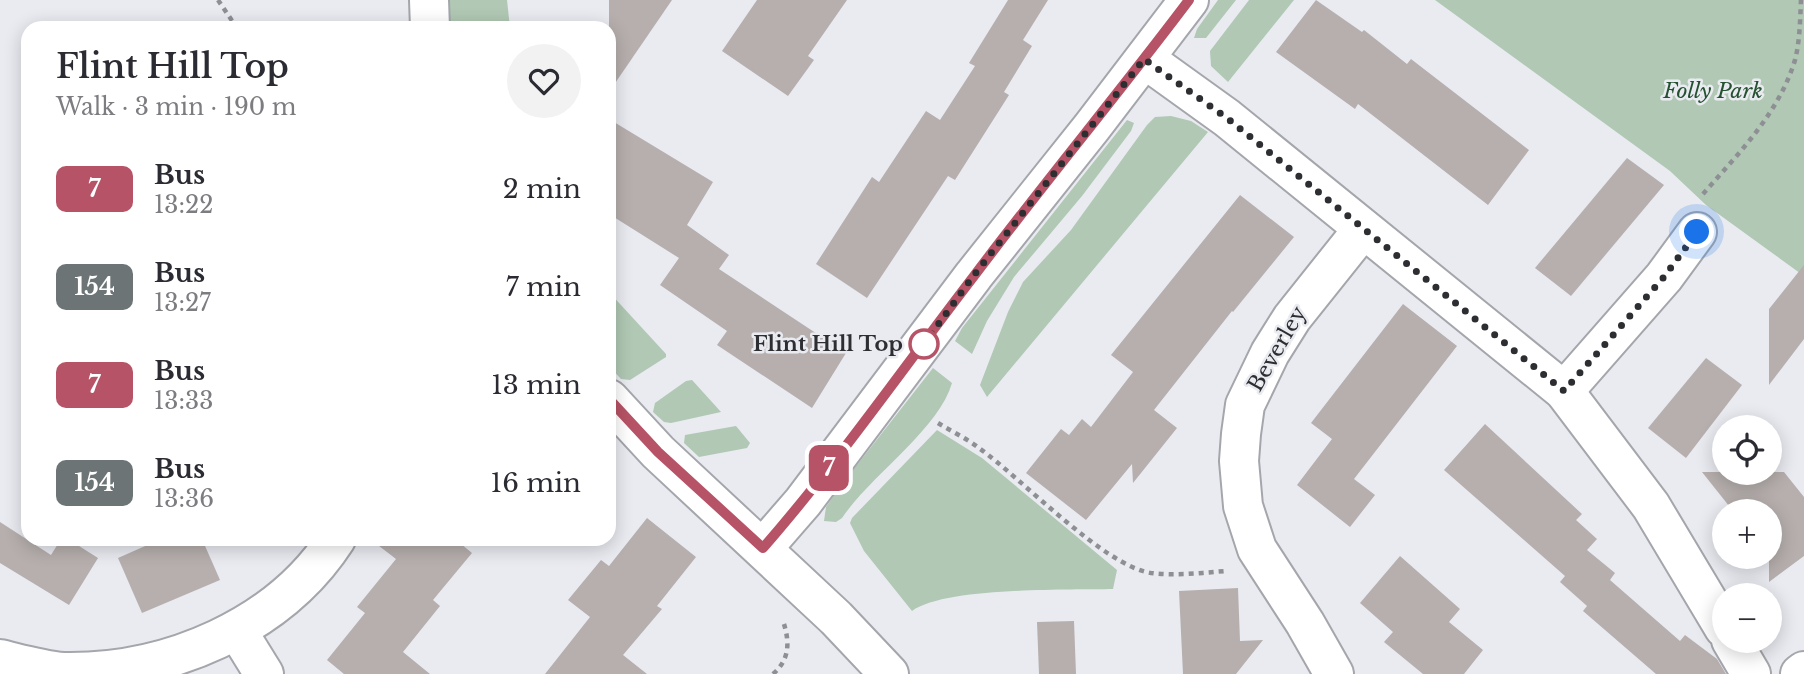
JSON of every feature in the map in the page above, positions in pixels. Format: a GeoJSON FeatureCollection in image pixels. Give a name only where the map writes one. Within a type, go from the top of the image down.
{"type":"FeatureCollection","features":[{"type":"Feature","properties":{"kind":"street"},"geometry":{"type":"LineString","coordinates":[[429,0],[430,21]]}},
{"type":"Feature","properties":{"kind":"street"},"geometry":{"type":"LineString","coordinates":[[763,548],[810,493],[974,275],[1189,0]]}},
{"type":"Feature","properties":{"kind":"street"},"geometry":{"type":"LineString","coordinates":[[1144,59],[1227,118],[1564,391],[1651,506],[1712,608]]}},
{"type":"Feature","properties":{"kind":"street","name":"Beverley"},"geometry":{"type":"LineString","coordinates":[[1334,674],[1257,549],[1243,506],[1239,461],[1245,405],[1256,378],[1292,318],[1363,229]]}},
{"type":"Feature","properties":{"kind":"street"},"geometry":{"type":"LineString","coordinates":[[1564,391],[1664,277],[1697,232]]}},
{"type":"Feature","properties":{"kind":"street"},"geometry":{"type":"LineString","coordinates":[[616,407],[658,452],[836,618],[889,674]]}},
{"type":"Feature","properties":{"kind":"street"},"geometry":{"type":"LineString","coordinates":[[0,659],[65,672],[125,670],[155,666],[186,656],[238,632],[293,590],[331,546]]}},
{"type":"Feature","properties":{"kind":"street"},"geometry":{"type":"LineString","coordinates":[[238,632],[264,674]]}},
{"type":"Feature","properties":{"kind":"street"},"geometry":{"type":"LineString","coordinates":[[1739,653],[1751,674]]}},
{"type":"Feature","properties":{"kind":"street"},"geometry":{"type":"LineString","coordinates":[[1800,674],[1804,671]]}},
{"type":"Feature","properties":{"kind":"path"},"geometry":{"type":"LineString","coordinates":[[218,0],[232,21]]}},
{"type":"Feature","properties":{"kind":"path"},"geometry":{"type":"LineString","coordinates":[[1697,232],[1703,225],[1687,212],[1763,123],[1784,87],[1795,58],[1801,0]]}},
{"type":"Feature","properties":{"kind":"path"},"geometry":{"type":"LineString","coordinates":[[938,423],[978,447],[1099,547],[1129,565],[1150,573],[1185,574],[1268,568]]}},
{"type":"Feature","properties":{"kind":"green space"},"geometry":{"type":"Polygon","coordinates":[[[449,0],[507,0],[509,21],[450,21],[449,0]]]}},
{"type":"Feature","properties":{"kind":"green space"},"geometry":{"type":"Polygon","coordinates":[[[1218,0],[1236,0],[1206,38],[1194,38],[1197,29],[1218,0]]]}},
{"type":"Feature","properties":{"kind":"green space"},"geometry":{"type":"Polygon","coordinates":[[[1249,0],[1294,0],[1228,82],[1211,66],[1210,51],[1249,0]]]}},
{"type":"Feature","properties":{"kind":"green space","name":"Folly Park"},"geometry":{"type":"Polygon","coordinates":[[[1435,0],[1804,0],[1804,276],[1706,205],[1670,171],[1435,0]]]}},
{"type":"Feature","properties":{"kind":"green space"},"geometry":{"type":"Polygon","coordinates":[[[1171,116],[1191,121],[1208,132],[987,397],[980,385],[1008,312],[1023,282],[1071,230],[1147,125],[1155,117],[1171,116]]]}},
{"type":"Feature","properties":{"kind":"green space"},"geometry":{"type":"Polygon","coordinates":[[[1127,120],[1134,123],[1131,131],[1082,196],[1014,277],[987,321],[972,354],[955,341],[962,328],[1127,120]]]}},
{"type":"Feature","properties":{"kind":"green space"},"geometry":{"type":"Polygon","coordinates":[[[616,300],[666,354],[666,357],[630,380],[621,379],[616,374],[616,300]]]}},
{"type":"Feature","properties":{"kind":"green space"},"geometry":{"type":"Polygon","coordinates":[[[933,368],[952,383],[933,418],[842,518],[836,522],[824,521],[826,507],[839,488],[933,368]]]}},
{"type":"Feature","properties":{"kind":"green space"},"geometry":{"type":"Polygon","coordinates":[[[692,380],[721,412],[671,423],[664,422],[653,412],[655,403],[686,381],[692,380]]]}},
{"type":"Feature","properties":{"kind":"green space"},"geometry":{"type":"Polygon","coordinates":[[[736,426],[750,443],[747,448],[699,457],[684,443],[685,435],[736,426]]]}},
{"type":"Feature","properties":{"kind":"green space"},"geometry":{"type":"Polygon","coordinates":[[[937,430],[982,458],[1117,570],[1113,589],[978,594],[928,603],[912,611],[864,551],[850,523],[937,430]]]}},
{"type":"Feature","properties":{"kind":"building"},"geometry":{"type":"Polygon","coordinates":[[[609,0],[672,0],[616,82],[616,21],[609,21],[609,0]]]}},
{"type":"Feature","properties":{"kind":"building"},"geometry":{"type":"Polygon","coordinates":[[[757,0],[847,0],[808,56],[814,60],[788,96],[722,51],[757,0]]]}},
{"type":"Feature","properties":{"kind":"building"},"geometry":{"type":"Polygon","coordinates":[[[1008,0],[1048,0],[1023,40],[1032,46],[1004,92],[1009,95],[955,180],[948,176],[867,298],[816,264],[872,177],[879,182],[926,111],[940,120],[975,66],[969,63],[1008,0]]]}},
{"type":"Feature","properties":{"kind":"building"},"geometry":{"type":"Polygon","coordinates":[[[1316,0],[1362,32],[1364,30],[1407,64],[1411,59],[1529,150],[1488,205],[1358,104],[1355,109],[1276,52],[1316,0]]]}},
{"type":"Feature","properties":{"kind":"building"},"geometry":{"type":"Polygon","coordinates":[[[616,123],[713,182],[687,225],[729,255],[719,269],[846,353],[812,408],[717,345],[727,331],[660,285],[679,258],[616,218],[616,123]]]}},
{"type":"Feature","properties":{"kind":"building"},"geometry":{"type":"Polygon","coordinates":[[[1627,158],[1664,185],[1571,296],[1535,268],[1627,158]]]}},
{"type":"Feature","properties":{"kind":"building"},"geometry":{"type":"Polygon","coordinates":[[[1240,195],[1294,237],[1154,410],[1177,428],[1133,483],[1132,464],[1086,520],[1026,473],[1061,429],[1069,435],[1082,419],[1091,427],[1133,372],[1111,355],[1240,195]]]}},
{"type":"Feature","properties":{"kind":"building"},"geometry":{"type":"Polygon","coordinates":[[[1804,265],[1804,339],[1769,385],[1769,309],[1804,265]]]}},
{"type":"Feature","properties":{"kind":"building"},"geometry":{"type":"Polygon","coordinates":[[[1403,304],[1457,346],[1354,479],[1375,495],[1350,527],[1297,485],[1332,439],[1311,423],[1403,304]]]}},
{"type":"Feature","properties":{"kind":"building"},"geometry":{"type":"Polygon","coordinates":[[[1706,358],[1742,385],[1719,415],[1712,415],[1712,424],[1686,458],[1648,428],[1706,358]]]}},
{"type":"Feature","properties":{"kind":"building"},"geometry":{"type":"Polygon","coordinates":[[[1485,424],[1582,514],[1576,520],[1597,539],[1587,550],[1615,573],[1610,580],[1680,641],[1685,635],[1717,659],[1726,674],[1656,674],[1583,611],[1587,606],[1560,582],[1565,576],[1444,470],[1485,424]]]}},
{"type":"Feature","properties":{"kind":"building"},"geometry":{"type":"Polygon","coordinates":[[[1702,472],[1712,472],[1712,485],[1702,472]]]}},
{"type":"Feature","properties":{"kind":"building"},"geometry":{"type":"Polygon","coordinates":[[[1784,472],[1804,497],[1804,556],[1769,582],[1769,569],[1782,569],[1782,499],[1723,499],[1712,485],[1782,485],[1784,472]]]}},
{"type":"Feature","properties":{"kind":"building"},"geometry":{"type":"Polygon","coordinates":[[[647,518],[696,557],[657,606],[662,609],[623,655],[647,674],[545,674],[590,617],[568,600],[601,560],[609,566],[647,518]]]}},
{"type":"Feature","properties":{"kind":"building"},"geometry":{"type":"Polygon","coordinates":[[[0,522],[21,536],[21,546],[37,546],[51,555],[57,546],[79,546],[98,558],[69,605],[0,563],[0,522]]]}},
{"type":"Feature","properties":{"kind":"building"},"geometry":{"type":"Polygon","coordinates":[[[145,546],[205,546],[220,580],[142,613],[118,558],[145,546]]]}},
{"type":"Feature","properties":{"kind":"building"},"geometry":{"type":"Polygon","coordinates":[[[379,546],[464,546],[472,553],[433,600],[440,606],[403,652],[430,674],[344,674],[327,660],[365,613],[357,607],[396,559],[379,546]]]}},
{"type":"Feature","properties":{"kind":"building"},"geometry":{"type":"Polygon","coordinates":[[[1400,556],[1460,609],[1449,622],[1483,650],[1464,674],[1423,674],[1384,642],[1393,632],[1360,603],[1400,556]]]}},
{"type":"Feature","properties":{"kind":"building"},"geometry":{"type":"Polygon","coordinates":[[[1238,588],[1240,641],[1263,640],[1236,674],[1183,674],[1179,591],[1238,588]]]}},
{"type":"Feature","properties":{"kind":"building"},"geometry":{"type":"Polygon","coordinates":[[[1074,621],[1076,674],[1039,674],[1037,622],[1074,621]]]}},
{"type":"Feature","properties":{"kind":"bus line","name":"7"},"geometry":{"type":"LineString","coordinates":[[616,407],[658,452],[763,548],[803,502],[974,275],[1189,0]]}},
{"type":"Feature","properties":{"kind":"place","name":"Flint Hill Top"},"geometry":{"type":"Point","coordinates":[924,344]}},
{"type":"Feature","properties":{"kind":"route"},"geometry":{"type":"LineString","coordinates":[[924,344],[974,275],[1144,59],[1227,118],[1564,391],[1664,277],[1697,232]]}}]}
